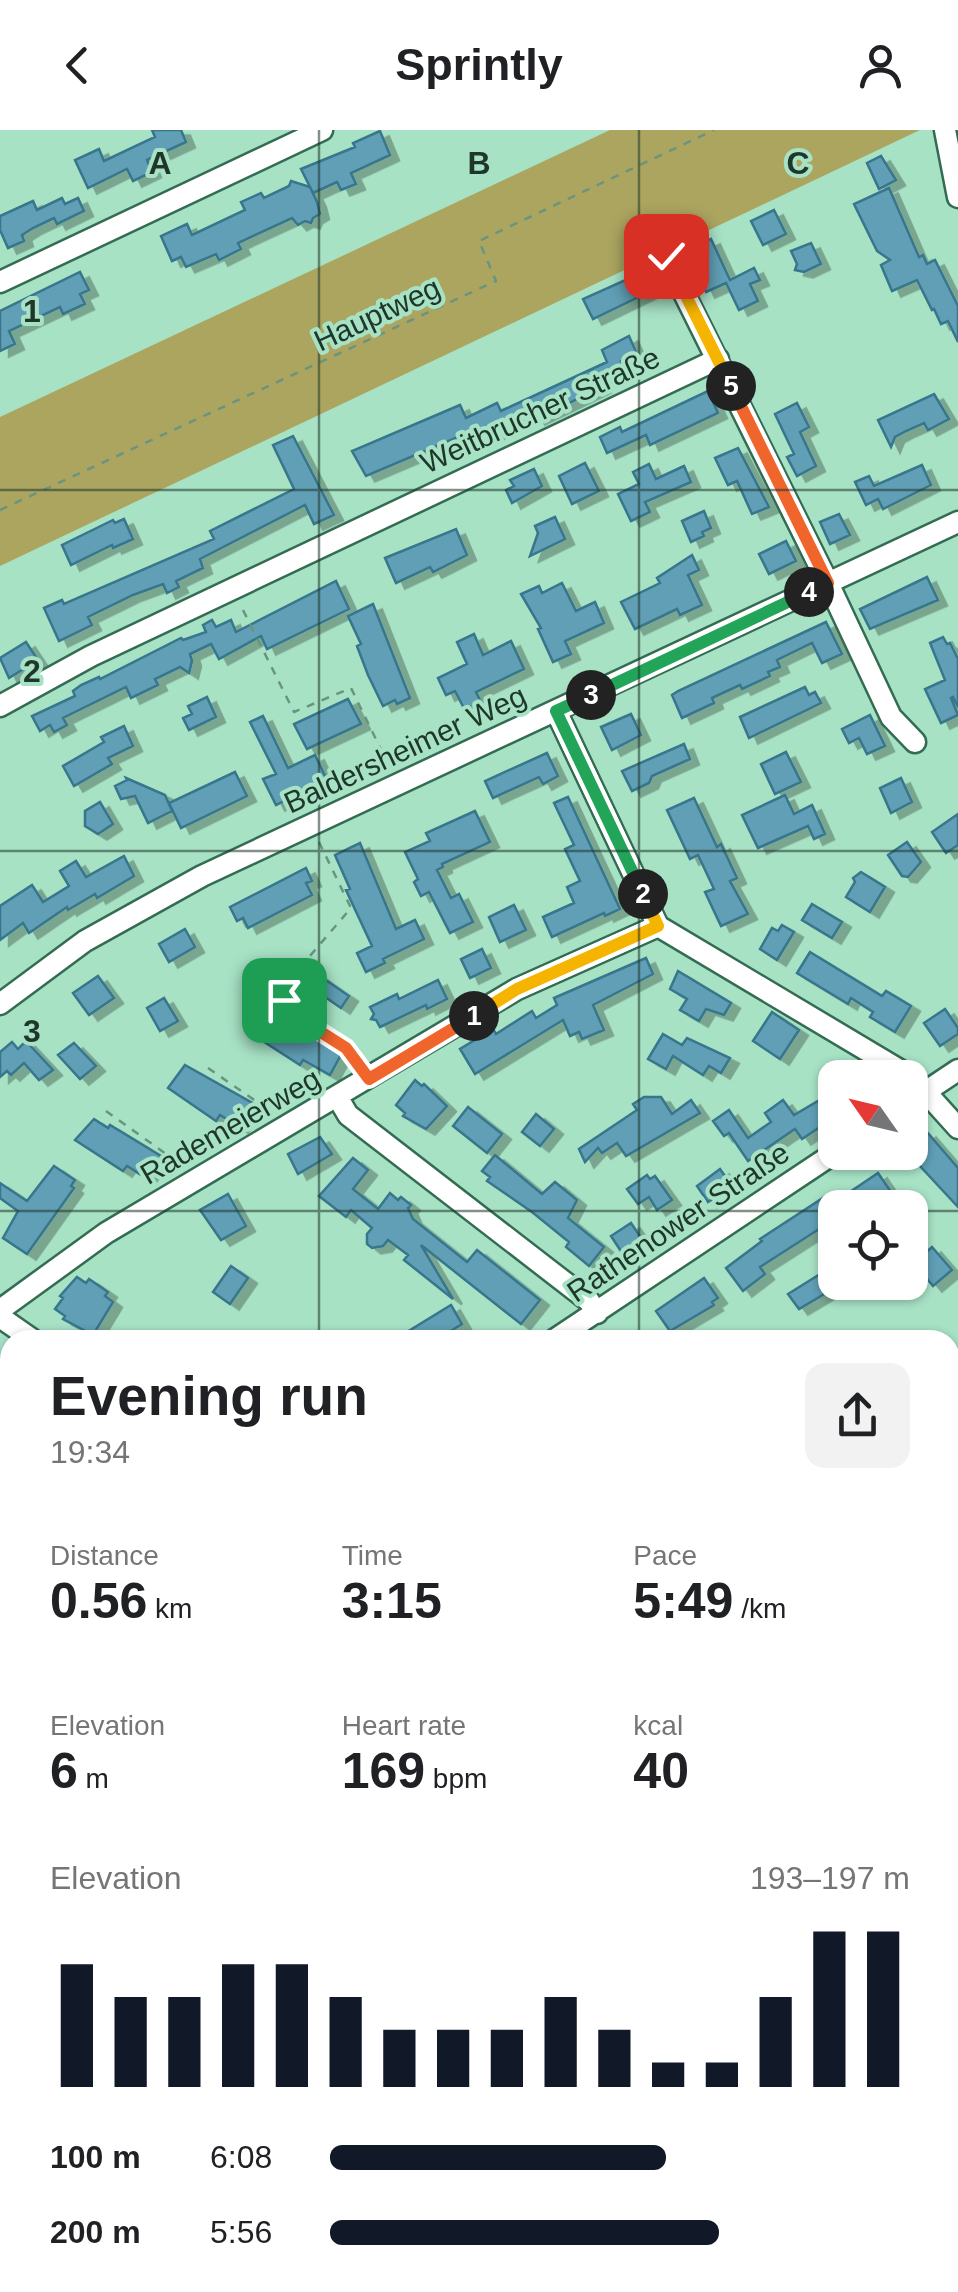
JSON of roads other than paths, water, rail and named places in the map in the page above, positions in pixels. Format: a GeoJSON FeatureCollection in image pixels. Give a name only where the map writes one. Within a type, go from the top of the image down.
{"type":"FeatureCollection","features":[{"type":"Feature","properties":{"kind":"street"},"geometry":{"type":"LineString","coordinates":[[0,282],[322,130]]}},
{"type":"Feature","properties":{"kind":"street"},"geometry":{"type":"LineString","coordinates":[[945,130],[958,198]]}},
{"type":"Feature","properties":{"kind":"street"},"geometry":{"type":"LineString","coordinates":[[666,256],[892,717],[915,742]]}},
{"type":"Feature","properties":{"kind":"street","name":"Weitbrucher Straße"},"geometry":{"type":"LineString","coordinates":[[0,706],[109,648],[718,359]]}},
{"type":"Feature","properties":{"kind":"street","name":"Baldersheimer Weg"},"geometry":{"type":"LineString","coordinates":[[0,1004],[85,942],[163,896],[958,522]]}},
{"type":"Feature","properties":{"kind":"street"},"geometry":{"type":"LineString","coordinates":[[556,711],[658,926],[882,1060]]}},
{"type":"Feature","properties":{"kind":"street","name":"Rademeierweg"},"geometry":{"type":"LineString","coordinates":[[0,1314],[88,1245],[517,989],[658,926]]}},
{"type":"Feature","properties":{"kind":"street"},"geometry":{"type":"LineString","coordinates":[[928,1090],[958,1070]]}},
{"type":"Feature","properties":{"kind":"street"},"geometry":{"type":"LineString","coordinates":[[338,1098],[348,1115],[589,1301],[597,1320]]}},
{"type":"Feature","properties":{"kind":"street"},"geometry":{"type":"LineString","coordinates":[[928,1105],[958,1128]]}},
{"type":"Feature","properties":{"kind":"street","name":"Rathenower Straße"},"geometry":{"type":"LineString","coordinates":[[576,1330],[597,1320],[818,1165]]}},
{"type":"Feature","properties":{"kind":"street"},"geometry":{"type":"LineString","coordinates":[[0,1314],[20,1330]]}}]}
